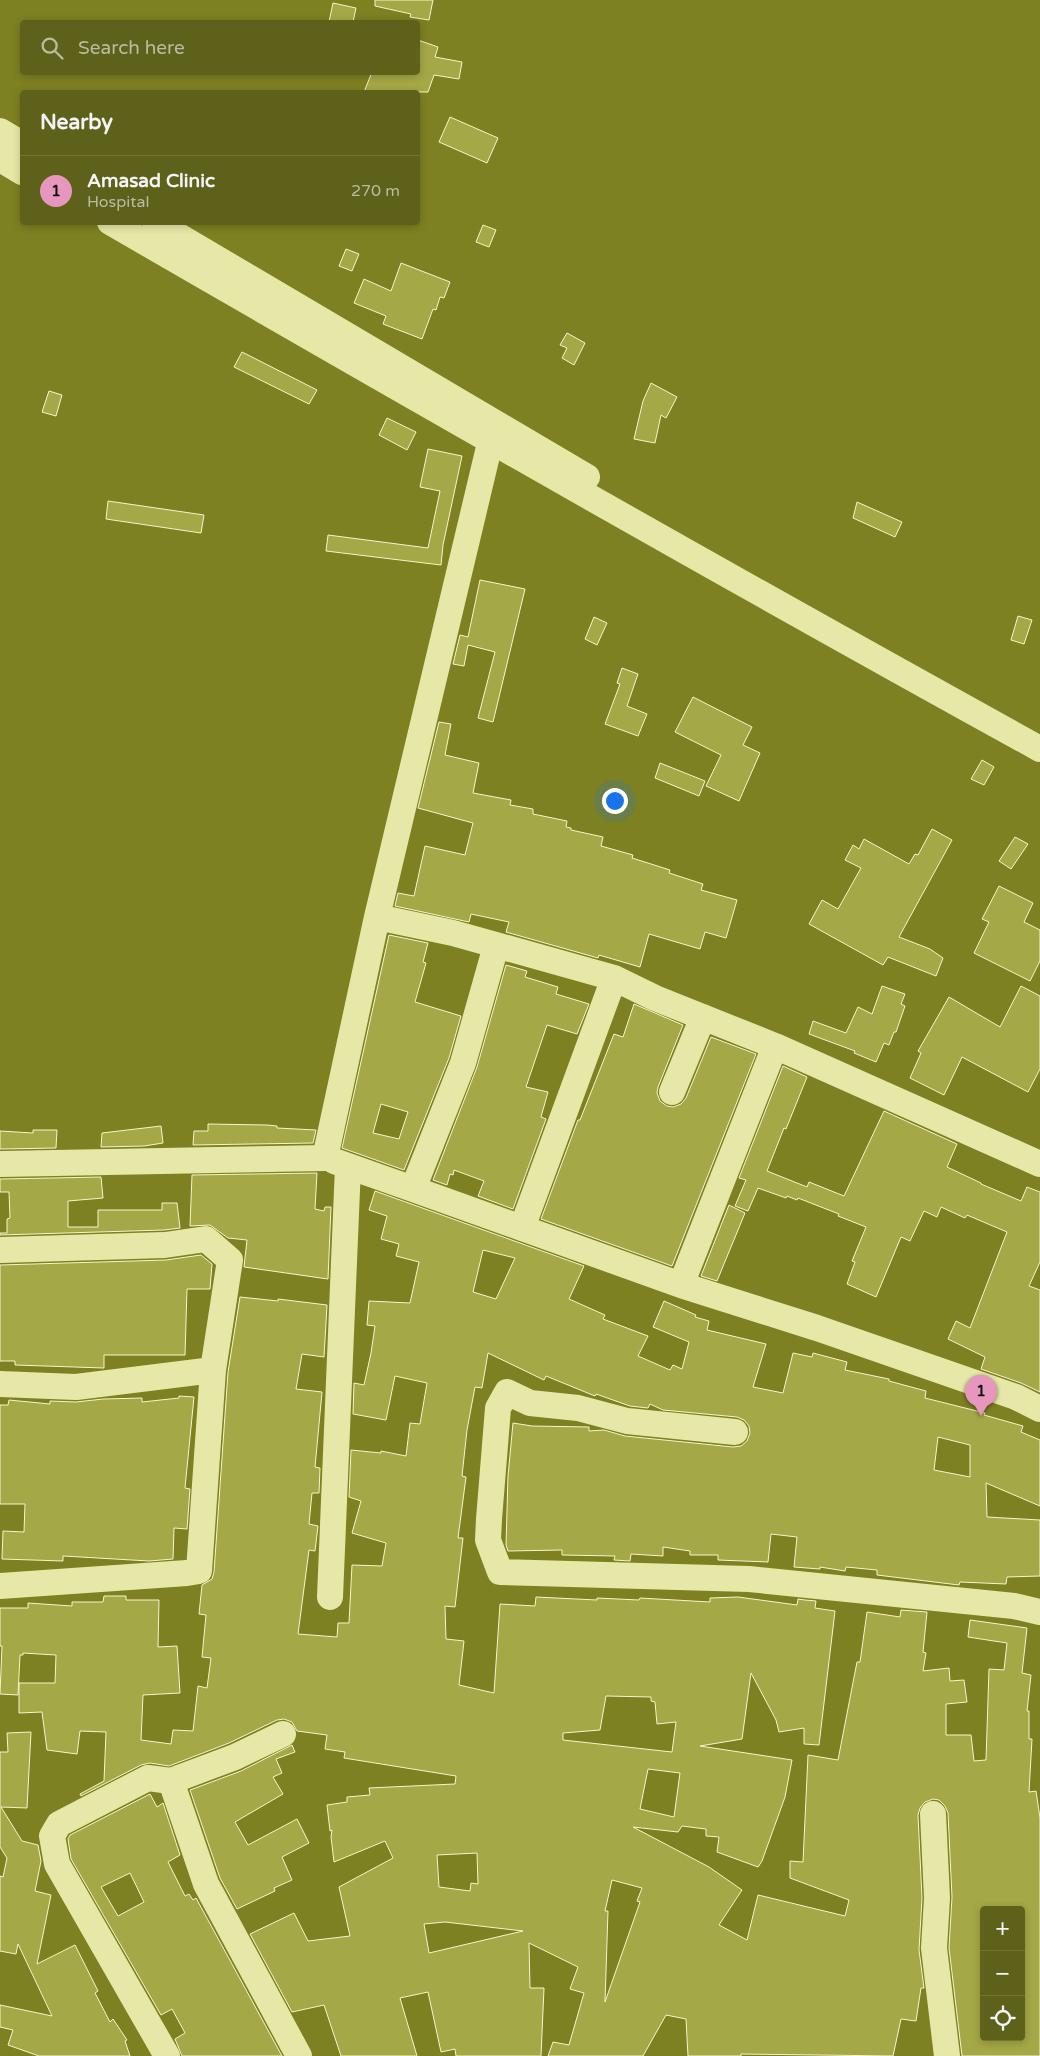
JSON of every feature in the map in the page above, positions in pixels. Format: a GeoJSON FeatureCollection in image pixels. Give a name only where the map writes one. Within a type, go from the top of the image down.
{"type":"FeatureCollection","features":[{"type":"Feature","properties":{"kind":"street"},"geometry":{"type":"LineString","coordinates":[[0,131],[20,143]]}},
{"type":"Feature","properties":{"kind":"street"},"geometry":{"type":"LineString","coordinates":[[0,159],[20,171]]}},
{"type":"Feature","properties":{"kind":"street"},"geometry":{"type":"LineString","coordinates":[[115,225],[490,442],[760,595],[1040,749]]}},
{"type":"Feature","properties":{"kind":"street"},"geometry":{"type":"LineString","coordinates":[[160,225],[748,572],[1040,734]]}},
{"type":"Feature","properties":{"kind":"street"},"geometry":{"type":"LineString","coordinates":[[330,1597],[337,1162],[377,918],[490,442]]}},
{"type":"Feature","properties":{"kind":"street"},"geometry":{"type":"LineString","coordinates":[[377,918],[453,933],[614,978],[775,1046],[1040,1164]]}},
{"type":"Feature","properties":{"kind":"street"},"geometry":{"type":"LineString","coordinates":[[413,1189],[463,1063],[496,946]]}},
{"type":"Feature","properties":{"kind":"street"},"geometry":{"type":"LineString","coordinates":[[522,1228],[614,978]]}},
{"type":"Feature","properties":{"kind":"street"},"geometry":{"type":"LineString","coordinates":[[672,1092],[703,1017]]}},
{"type":"Feature","properties":{"kind":"street"},"geometry":{"type":"LineString","coordinates":[[681,1285],[775,1046]]}},
{"type":"Feature","properties":{"kind":"street"},"geometry":{"type":"LineString","coordinates":[[0,1164],[337,1162],[681,1285],[826,1331],[1016,1397],[1040,1409]]}},
{"type":"Feature","properties":{"kind":"street"},"geometry":{"type":"LineString","coordinates":[[0,1250],[165,1244],[206,1239],[230,1260],[213,1370],[199,1570],[187,1573],[0,1586]]}},
{"type":"Feature","properties":{"kind":"street"},"geometry":{"type":"LineString","coordinates":[[0,1384],[76,1387],[213,1370]]}},
{"type":"Feature","properties":{"kind":"street"},"geometry":{"type":"LineString","coordinates":[[735,1432],[627,1421],[578,1408],[530,1403],[507,1392],[498,1408],[488,1540],[500,1572],[749,1579],[1014,1606],[1040,1612]]}},
{"type":"Feature","properties":{"kind":"street"},"geometry":{"type":"LineString","coordinates":[[167,2056],[57,1864],[52,1836],[59,1824],[148,1778],[171,1781],[235,1757],[283,1734]]}},
{"type":"Feature","properties":{"kind":"street"},"geometry":{"type":"LineString","coordinates":[[171,1781],[206,1884],[299,2056]]}},
{"type":"Feature","properties":{"kind":"street"},"geometry":{"type":"LineString","coordinates":[[933,1814],[936,1898],[934,1948],[947,2056]]}},
{"type":"Feature","properties":{"kind":"building"},"geometry":{"type":"Polygon","coordinates":[[[375,0],[433,0],[429,20],[410,17],[411,14],[375,6],[375,0]]]}},
{"type":"Feature","properties":{"kind":"building"},"geometry":{"type":"Polygon","coordinates":[[[333,3],[356,8],[353,20],[329,20],[333,3]]]}},
{"type":"Feature","properties":{"kind":"building"},"geometry":{"type":"Polygon","coordinates":[[[420,41],[438,47],[435,57],[462,62],[459,79],[434,75],[428,92],[420,92],[420,90],[365,90],[371,75],[420,75],[420,41]]]}},
{"type":"Feature","properties":{"kind":"building"},"geometry":{"type":"Polygon","coordinates":[[[450,117],[498,138],[487,163],[439,142],[450,117]]]}},
{"type":"Feature","properties":{"kind":"building"},"geometry":{"type":"Polygon","coordinates":[[[483,225],[496,230],[489,247],[476,242],[483,225]]]}},
{"type":"Feature","properties":{"kind":"building"},"geometry":{"type":"Polygon","coordinates":[[[346,249],[359,254],[352,271],[339,266],[346,249]]]}},
{"type":"Feature","properties":{"kind":"building"},"geometry":{"type":"Polygon","coordinates":[[[401,263],[450,282],[444,298],[440,297],[436,310],[433,309],[422,339],[383,324],[386,316],[354,303],[364,279],[391,291],[401,263]]]}},
{"type":"Feature","properties":{"kind":"building"},"geometry":{"type":"Polygon","coordinates":[[[567,333],[585,343],[574,365],[562,358],[567,348],[560,345],[567,333]]]}},
{"type":"Feature","properties":{"kind":"building"},"geometry":{"type":"Polygon","coordinates":[[[242,352],[317,390],[309,404],[234,367],[242,352]]]}},
{"type":"Feature","properties":{"kind":"building"},"geometry":{"type":"Polygon","coordinates":[[[651,383],[677,397],[666,418],[661,415],[655,443],[634,439],[643,401],[651,383]]]}},
{"type":"Feature","properties":{"kind":"building"},"geometry":{"type":"Polygon","coordinates":[[[49,391],[62,395],[56,416],[42,412],[49,391]]]}},
{"type":"Feature","properties":{"kind":"building"},"geometry":{"type":"Polygon","coordinates":[[[387,418],[416,432],[407,450],[379,435],[387,418]]]}},
{"type":"Feature","properties":{"kind":"building"},"geometry":{"type":"Polygon","coordinates":[[[428,449],[462,456],[443,545],[441,565],[326,551],[328,535],[428,548],[440,491],[420,487],[428,449]]]}},
{"type":"Feature","properties":{"kind":"building"},"geometry":{"type":"Polygon","coordinates":[[[108,501],[204,515],[201,533],[106,519],[108,501]]]}},
{"type":"Feature","properties":{"kind":"building"},"geometry":{"type":"Polygon","coordinates":[[[857,502],[902,522],[895,537],[853,518],[857,502]]]}},
{"type":"Feature","properties":{"kind":"building"},"geometry":{"type":"Polygon","coordinates":[[[480,580],[525,589],[493,722],[478,718],[495,652],[468,645],[464,666],[453,664],[460,635],[468,637],[480,580]]]}},
{"type":"Feature","properties":{"kind":"building"},"geometry":{"type":"Polygon","coordinates":[[[1018,616],[1032,620],[1024,644],[1011,640],[1018,616]]]}},
{"type":"Feature","properties":{"kind":"building"},"geometry":{"type":"Polygon","coordinates":[[[594,617],[607,623],[597,645],[585,639],[594,617]]]}},
{"type":"Feature","properties":{"kind":"building"},"geometry":{"type":"Polygon","coordinates":[[[622,668],[638,674],[627,706],[647,714],[638,736],[605,724],[620,684],[617,683],[622,668]]]}},
{"type":"Feature","properties":{"kind":"building"},"geometry":{"type":"Polygon","coordinates":[[[693,697],[752,727],[743,745],[760,753],[739,801],[706,786],[721,755],[675,732],[693,697]]]}},
{"type":"Feature","properties":{"kind":"building"},"geometry":{"type":"Polygon","coordinates":[[[439,722],[451,724],[445,755],[479,763],[473,793],[511,800],[510,805],[533,809],[533,814],[567,821],[566,827],[571,828],[571,830],[603,837],[601,846],[633,855],[632,858],[670,870],[669,873],[703,884],[701,890],[737,900],[726,938],[705,932],[700,949],[649,934],[640,967],[599,955],[598,958],[506,932],[509,922],[471,914],[469,922],[395,906],[398,893],[414,896],[425,846],[465,855],[473,823],[418,808],[439,722]]]}},
{"type":"Feature","properties":{"kind":"building"},"geometry":{"type":"Polygon","coordinates":[[[982,760],[994,767],[984,785],[971,779],[982,760]]]}},
{"type":"Feature","properties":{"kind":"building"},"geometry":{"type":"Polygon","coordinates":[[[660,763],[705,781],[699,796],[655,778],[660,763]]]}},
{"type":"Feature","properties":{"kind":"building"},"geometry":{"type":"Polygon","coordinates":[[[932,829],[952,840],[899,937],[930,949],[943,958],[936,976],[888,957],[883,965],[809,924],[822,900],[838,909],[861,868],[845,860],[853,845],[859,849],[864,839],[909,864],[915,854],[918,855],[932,829]]]}},
{"type":"Feature","properties":{"kind":"building"},"geometry":{"type":"Polygon","coordinates":[[[1015,837],[1028,844],[1011,869],[999,861],[1015,837]]]}},
{"type":"Feature","properties":{"kind":"building"},"geometry":{"type":"Polygon","coordinates":[[[999,886],[1033,903],[1024,922],[1040,930],[1040,961],[1030,981],[974,953],[989,922],[982,919],[999,886]]]}},
{"type":"Feature","properties":{"kind":"building"},"geometry":{"type":"Polygon","coordinates":[[[389,935],[428,943],[423,962],[426,963],[415,1002],[461,1016],[449,1058],[404,1170],[342,1148],[389,935]],[[381,1104],[373,1133],[399,1139],[408,1112],[381,1104]]]}},
{"type":"Feature","properties":{"kind":"building"},"geometry":{"type":"Polygon","coordinates":[[[506,965],[527,971],[525,977],[558,987],[556,994],[589,1004],[577,1034],[547,1025],[526,1087],[548,1092],[541,1117],[546,1119],[513,1209],[478,1196],[484,1181],[454,1170],[453,1175],[450,1174],[447,1185],[433,1180],[477,1067],[506,965]]]}},
{"type":"Feature","properties":{"kind":"building"},"geometry":{"type":"Polygon","coordinates":[[[882,986],[905,994],[901,1004],[905,1006],[896,1032],[894,1032],[889,1045],[884,1043],[876,1062],[854,1053],[855,1051],[809,1034],[813,1021],[846,1033],[858,1007],[872,1014],[882,986]]]}},
{"type":"Feature","properties":{"kind":"building"},"geometry":{"type":"Polygon","coordinates":[[[1021,986],[1040,996],[1040,1069],[1028,1092],[962,1057],[944,1095],[910,1078],[921,1053],[918,1051],[949,997],[1000,1027],[1021,986]]]}},
{"type":"Feature","properties":{"kind":"building"},"geometry":{"type":"Polygon","coordinates":[[[634,1004],[683,1025],[658,1087],[657,1093],[660,1101],[667,1106],[673,1107],[681,1104],[686,1098],[711,1037],[756,1054],[672,1266],[541,1219],[578,1120],[580,1120],[614,1034],[623,1037],[634,1004]]]}},
{"type":"Feature","properties":{"kind":"building"},"geometry":{"type":"Polygon","coordinates":[[[783,1066],[807,1077],[767,1171],[807,1187],[809,1182],[844,1196],[884,1111],[957,1144],[947,1167],[1021,1201],[1027,1187],[1040,1192],[1040,1262],[1029,1286],[1040,1290],[1040,1392],[981,1369],[985,1357],[948,1339],[956,1321],[970,1328],[1007,1232],[967,1215],[965,1218],[941,1207],[937,1217],[924,1211],[910,1241],[901,1237],[876,1297],[847,1284],[855,1262],[852,1261],[866,1227],[798,1198],[797,1200],[787,1196],[786,1198],[758,1188],[748,1211],[735,1206],[746,1180],[739,1178],[783,1066]]]}},
{"type":"Feature","properties":{"kind":"building"},"geometry":{"type":"Polygon","coordinates":[[[208,1124],[267,1125],[277,1126],[277,1128],[316,1130],[313,1143],[193,1145],[194,1131],[208,1131],[208,1124]]]}},
{"type":"Feature","properties":{"kind":"building"},"geometry":{"type":"Polygon","coordinates":[[[161,1126],[163,1143],[144,1146],[101,1147],[102,1133],[161,1126]]]}},
{"type":"Feature","properties":{"kind":"building"},"geometry":{"type":"Polygon","coordinates":[[[33,1130],[57,1130],[56,1148],[0,1149],[0,1131],[33,1133],[33,1130]]]}},
{"type":"Feature","properties":{"kind":"building"},"geometry":{"type":"Polygon","coordinates":[[[317,1173],[315,1209],[324,1211],[325,1207],[331,1207],[328,1279],[244,1267],[247,1240],[228,1238],[210,1225],[190,1226],[192,1175],[317,1173]]]}},
{"type":"Feature","properties":{"kind":"building"},"geometry":{"type":"Polygon","coordinates":[[[101,1177],[103,1198],[68,1201],[68,1227],[98,1227],[98,1210],[162,1210],[162,1203],[177,1203],[180,1228],[0,1235],[0,1233],[7,1233],[7,1219],[10,1218],[9,1192],[0,1192],[0,1179],[101,1177]]]}},
{"type":"Feature","properties":{"kind":"building"},"geometry":{"type":"Polygon","coordinates":[[[375,1191],[584,1266],[569,1299],[605,1315],[603,1319],[648,1336],[638,1356],[670,1370],[673,1365],[682,1369],[689,1342],[653,1327],[664,1301],[696,1315],[695,1317],[709,1321],[707,1330],[766,1344],[753,1387],[783,1393],[793,1353],[812,1357],[813,1353],[847,1362],[845,1370],[889,1379],[889,1381],[926,1391],[925,1398],[985,1413],[984,1415],[1023,1426],[1021,1432],[1040,1440],[1040,1506],[986,1483],[987,1517],[1040,1520],[1040,1576],[1007,1577],[1006,1584],[960,1582],[959,1585],[877,1575],[877,1570],[846,1567],[845,1571],[820,1567],[820,1569],[794,1567],[797,1537],[771,1534],[768,1562],[718,1560],[718,1555],[690,1555],[690,1551],[663,1547],[663,1556],[631,1554],[630,1561],[614,1560],[615,1556],[562,1555],[562,1550],[508,1551],[506,1545],[508,1476],[513,1423],[532,1426],[589,1427],[589,1431],[604,1430],[625,1436],[733,1447],[741,1446],[747,1441],[750,1433],[749,1426],[744,1420],[737,1417],[663,1410],[650,1404],[648,1408],[630,1406],[596,1394],[595,1396],[546,1376],[544,1380],[488,1353],[482,1388],[475,1387],[467,1430],[462,1476],[466,1477],[458,1538],[463,1538],[455,1607],[445,1606],[446,1639],[464,1641],[459,1685],[494,1693],[500,1604],[535,1606],[536,1597],[597,1600],[597,1598],[639,1600],[640,1598],[710,1602],[710,1598],[738,1597],[797,1605],[798,1599],[816,1601],[815,1608],[835,1611],[819,1745],[804,1744],[804,1728],[779,1732],[776,1720],[751,1673],[742,1739],[700,1746],[792,1760],[785,1797],[762,1861],[758,1867],[717,1852],[719,1837],[706,1836],[706,1829],[682,1826],[678,1832],[633,1827],[709,1867],[742,1890],[719,1925],[747,1940],[758,1895],[845,1916],[849,1900],[790,1878],[790,1861],[803,1862],[808,1755],[838,1760],[857,1662],[860,1662],[867,1612],[900,1617],[901,1610],[927,1612],[923,1652],[926,1653],[923,1671],[949,1668],[950,1681],[964,1680],[967,1702],[946,1704],[946,1735],[971,1735],[974,1761],[986,1760],[989,1669],[1004,1670],[1007,1643],[968,1637],[970,1620],[1027,1628],[1022,1673],[1031,1675],[1027,1711],[1029,1711],[1029,1739],[1032,1739],[1029,1792],[1036,1791],[1040,1818],[1040,2056],[962,2056],[949,1948],[952,1897],[948,1813],[945,1806],[939,1800],[933,1799],[925,1802],[920,1808],[918,1815],[922,1898],[919,1950],[924,1988],[921,1988],[916,2021],[901,2019],[893,2056],[741,2054],[741,2056],[688,2056],[686,2019],[666,2015],[643,2056],[548,2056],[553,2042],[569,2045],[584,1993],[570,1989],[578,1967],[529,1943],[530,1988],[544,1988],[541,2056],[456,2056],[455,2049],[441,2052],[428,1992],[400,1998],[417,2056],[341,2056],[324,2005],[292,2012],[250,1934],[294,1913],[308,1941],[350,1936],[339,1887],[393,1858],[385,1841],[334,1862],[332,1830],[330,1831],[327,1805],[347,1802],[347,1797],[370,1795],[369,1788],[455,1784],[456,1776],[344,1758],[345,1752],[325,1749],[327,1735],[297,1731],[292,1722],[284,1719],[277,1720],[229,1743],[169,1766],[150,1763],[141,1765],[81,1796],[80,1794],[104,1781],[106,1732],[80,1731],[77,1754],[47,1750],[42,1712],[19,1713],[19,1683],[55,1683],[56,1655],[23,1653],[23,1655],[20,1655],[18,1695],[0,1694],[2,1646],[0,1646],[0,1608],[28,1608],[28,1603],[72,1606],[72,1602],[103,1602],[104,1596],[126,1596],[126,1600],[159,1600],[158,1647],[177,1646],[180,1693],[143,1695],[141,1740],[171,1744],[173,1730],[193,1731],[198,1686],[207,1688],[211,1658],[202,1657],[206,1615],[199,1614],[202,1585],[212,1579],[214,1572],[228,1372],[240,1297],[327,1305],[324,1357],[302,1354],[296,1389],[322,1392],[315,1467],[320,1468],[319,1493],[312,1493],[309,1524],[318,1526],[315,1551],[309,1550],[298,1634],[337,1637],[338,1623],[349,1623],[352,1565],[382,1566],[386,1543],[352,1533],[361,1501],[349,1497],[351,1450],[381,1453],[381,1451],[406,1456],[410,1423],[420,1424],[427,1383],[395,1376],[386,1420],[353,1414],[354,1383],[364,1385],[375,1326],[367,1325],[369,1301],[410,1303],[419,1262],[396,1256],[399,1244],[381,1239],[387,1216],[369,1210],[375,1191]],[[483,1250],[473,1292],[496,1299],[515,1258],[483,1250]],[[938,1437],[934,1470],[970,1477],[970,1445],[938,1437]],[[606,1696],[600,1730],[563,1733],[563,1740],[672,1752],[676,1722],[657,1724],[655,1702],[651,1701],[651,1697],[606,1696]],[[648,1769],[640,1809],[674,1817],[680,1773],[648,1769]],[[477,1853],[437,1855],[439,1887],[470,1891],[471,1883],[478,1884],[477,1853]],[[612,1880],[605,1911],[608,1911],[605,2002],[640,1902],[637,1901],[642,1888],[612,1880]],[[445,1922],[424,1924],[429,1953],[523,1931],[445,1922]]]}},
{"type":"Feature","properties":{"kind":"building"},"geometry":{"type":"Polygon","coordinates":[[[729,1205],[745,1213],[717,1281],[701,1276],[729,1205]]]}},
{"type":"Feature","properties":{"kind":"building"},"geometry":{"type":"Polygon","coordinates":[[[201,1255],[212,1264],[210,1289],[187,1289],[185,1355],[104,1355],[104,1368],[15,1365],[15,1361],[0,1361],[0,1265],[166,1260],[201,1255]]]}},
{"type":"Feature","properties":{"kind":"building"},"geometry":{"type":"Polygon","coordinates":[[[179,1396],[194,1397],[185,1488],[190,1489],[187,1529],[174,1528],[173,1559],[149,1561],[63,1556],[63,1561],[2,1559],[3,1531],[24,1532],[25,1504],[0,1504],[0,1405],[8,1405],[9,1400],[50,1404],[50,1401],[76,1402],[142,1398],[142,1402],[179,1398],[179,1396]]]}},
{"type":"Feature","properties":{"kind":"building"},"geometry":{"type":"Polygon","coordinates":[[[31,1732],[27,1808],[1,1807],[22,1841],[38,1845],[41,1861],[35,1891],[51,1895],[37,1964],[75,1945],[98,1991],[95,1993],[110,2022],[113,2019],[127,2040],[125,2041],[130,2056],[39,2056],[8,2045],[13,2030],[0,2027],[0,2005],[52,2016],[18,1944],[16,1954],[0,1951],[0,1876],[3,1877],[7,1858],[0,1847],[0,1752],[8,1752],[7,1733],[31,1732]]]}},
{"type":"Feature","properties":{"kind":"building"},"geometry":{"type":"Polygon","coordinates":[[[292,1745],[295,1752],[276,1759],[282,1773],[273,1777],[283,1794],[235,1822],[248,1845],[297,1819],[309,1843],[282,1857],[292,1880],[274,1888],[275,1891],[237,1909],[220,1878],[190,1790],[241,1771],[292,1745]]]}},
{"type":"Feature","properties":{"kind":"building"},"geometry":{"type":"Polygon","coordinates":[[[150,1794],[157,1807],[163,1803],[180,1855],[168,1862],[185,1896],[189,1894],[193,1900],[196,1898],[282,2056],[182,2056],[175,2039],[185,2033],[172,2009],[161,2015],[71,1859],[68,1839],[70,1835],[150,1794]],[[130,1873],[101,1887],[118,1916],[144,1902],[130,1873]]]}},
{"type":"Feature","properties":{"kind":"place","name":"Amasad Clinic"},"geometry":{"type":"Point","coordinates":[981,1416]}}]}
